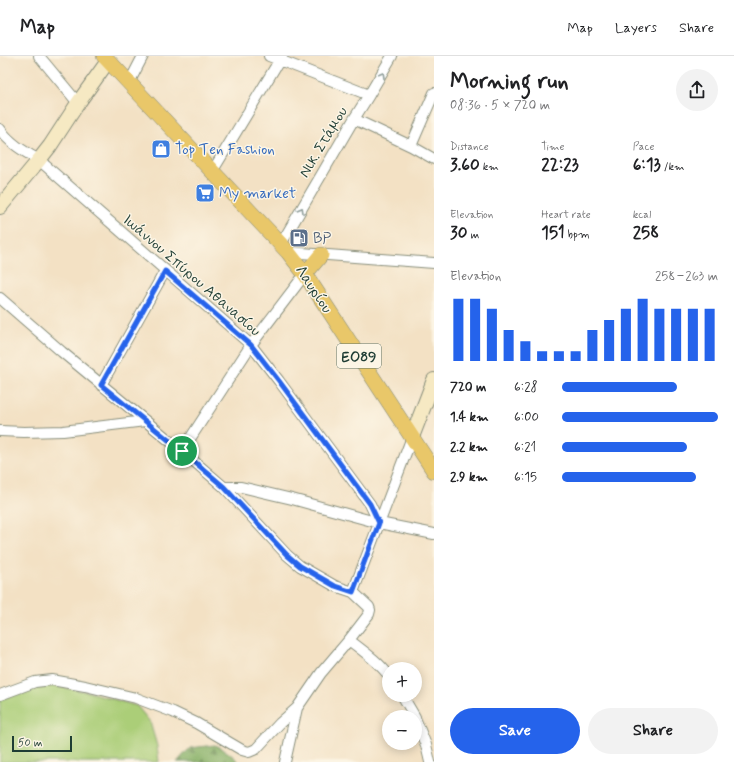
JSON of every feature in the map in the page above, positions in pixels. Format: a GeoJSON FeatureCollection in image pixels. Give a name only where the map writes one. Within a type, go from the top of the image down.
{"type":"FeatureCollection","features":[{"type":"Feature","properties":{"kind":"main road","name":"Λαυρίου"},"geometry":{"type":"LineString","coordinates":[[106,58],[285,248],[305,274],[434,471]]}},
{"type":"Feature","properties":{"kind":"main road"},"geometry":{"type":"LineString","coordinates":[[305,274],[321,255]]}},
{"type":"Feature","properties":{"kind":"street"},"geometry":{"type":"LineString","coordinates":[[39,56],[78,103]]}},
{"type":"Feature","properties":{"kind":"street"},"geometry":{"type":"LineString","coordinates":[[129,83],[143,56]]}},
{"type":"Feature","properties":{"kind":"street"},"geometry":{"type":"LineString","coordinates":[[269,56],[281,58],[369,95]]}},
{"type":"Feature","properties":{"kind":"street","name":"Νικ. Στάμου"},"geometry":{"type":"LineString","coordinates":[[285,248],[354,119],[392,56]]}},
{"type":"Feature","properties":{"kind":"street"},"geometry":{"type":"LineString","coordinates":[[0,206],[50,146],[106,58]]}},
{"type":"Feature","properties":{"kind":"street"},"geometry":{"type":"LineString","coordinates":[[212,172],[281,58]]}},
{"type":"Feature","properties":{"kind":"street"},"geometry":{"type":"LineString","coordinates":[[411,146],[434,93]]}},
{"type":"Feature","properties":{"kind":"street"},"geometry":{"type":"LineString","coordinates":[[354,119],[434,158]]}},
{"type":"Feature","properties":{"kind":"street","name":"Ιωάννου Σπύρου Αθανασίου"},"geometry":{"type":"LineString","coordinates":[[0,129],[7,138],[39,160],[251,345],[370,504],[379,523]]}},
{"type":"Feature","properties":{"kind":"street"},"geometry":{"type":"LineString","coordinates":[[285,248],[321,255],[434,264]]}},
{"type":"Feature","properties":{"kind":"street"},"geometry":{"type":"LineString","coordinates":[[101,385],[165,271]]}},
{"type":"Feature","properties":{"kind":"street"},"geometry":{"type":"LineString","coordinates":[[182,451],[251,345],[305,274]]}},
{"type":"Feature","properties":{"kind":"street"},"geometry":{"type":"LineString","coordinates":[[0,298],[27,323],[224,487],[287,555],[300,566],[335,586],[353,592],[369,607],[370,610],[369,614],[349,640],[321,673],[297,708],[280,723],[256,749],[249,752],[242,750],[196,722],[173,712],[136,698],[85,686],[52,680],[35,682],[0,695]]}},
{"type":"Feature","properties":{"kind":"street"},"geometry":{"type":"LineString","coordinates":[[353,592],[434,380]]}},
{"type":"Feature","properties":{"kind":"street"},"geometry":{"type":"LineString","coordinates":[[0,431],[63,431],[145,421]]}},
{"type":"Feature","properties":{"kind":"street"},"geometry":{"type":"LineString","coordinates":[[224,487],[241,487],[292,499],[379,523],[434,534]]}},
{"type":"Feature","properties":{"kind":"street"},"geometry":{"type":"LineString","coordinates":[[349,640],[382,668]]}},
{"type":"Feature","properties":{"kind":"street"},"geometry":{"type":"LineString","coordinates":[[286,762],[297,708]]}},
{"type":"Feature","properties":{"kind":"street"},"geometry":{"type":"LineString","coordinates":[[422,735],[430,762]]}},
{"type":"Feature","properties":{"kind":"green space"},"geometry":{"type":"Polygon","coordinates":[[[53,686],[89,692],[137,706],[150,722],[157,746],[159,762],[0,762],[0,699],[33,688],[53,686]]]}},
{"type":"Feature","properties":{"kind":"green space"},"geometry":{"type":"Polygon","coordinates":[[[215,745],[229,753],[239,762],[177,762],[190,748],[215,745]]]}},
{"type":"Feature","properties":{"kind":"place","name":"Top Ten Fashion"},"geometry":{"type":"Point","coordinates":[161,149]}},
{"type":"Feature","properties":{"kind":"place","name":"My market"},"geometry":{"type":"Point","coordinates":[205,193]}},
{"type":"Feature","properties":{"kind":"place","name":"BP"},"geometry":{"type":"Point","coordinates":[299,238]}},
{"type":"Feature","properties":{"kind":"route"},"geometry":{"type":"LineString","coordinates":[[165,271],[251,345],[370,504],[379,523],[353,592],[335,586],[300,566],[287,555],[224,487],[182,451],[101,385],[165,271]]}}]}
